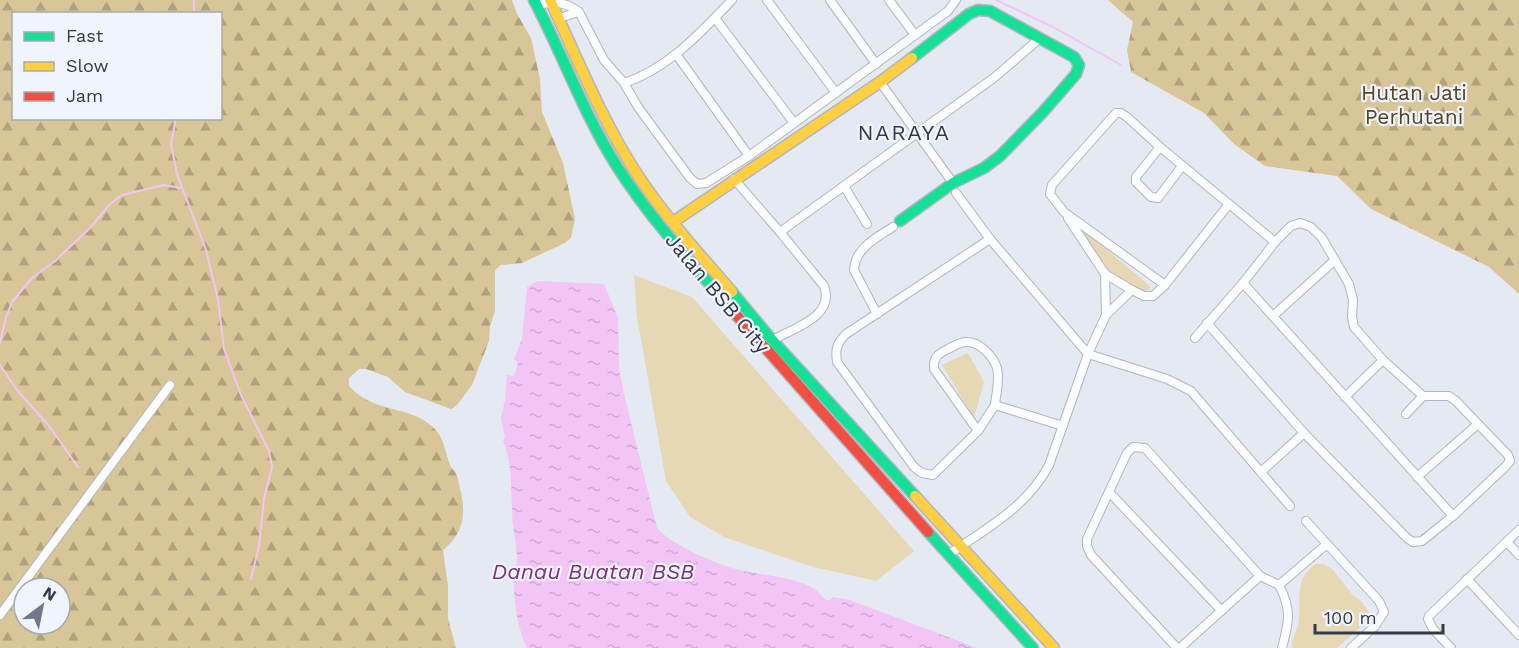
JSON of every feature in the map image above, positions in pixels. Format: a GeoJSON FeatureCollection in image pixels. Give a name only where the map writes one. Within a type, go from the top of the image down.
{"type":"FeatureCollection","features":[{"type":"Feature","properties":{"kind":"street"},"geometry":{"type":"LineString","coordinates":[[536,3],[551,0],[579,12],[604,60],[624,83],[638,107],[683,170],[697,184],[706,183],[749,156],[948,11],[956,0]]}},
{"type":"Feature","properties":{"kind":"street","name":"Jalan BSB City"},"geometry":{"type":"LineString","coordinates":[[551,0],[615,138],[637,174],[767,344],[1054,648]]}},
{"type":"Feature","properties":{"kind":"street"},"geometry":{"type":"LineString","coordinates":[[624,83],[657,69],[676,54],[732,0]]}},
{"type":"Feature","properties":{"kind":"street"},"geometry":{"type":"LineString","coordinates":[[767,0],[836,93]]}},
{"type":"Feature","properties":{"kind":"street"},"geometry":{"type":"LineString","coordinates":[[830,0],[876,64]]}},
{"type":"Feature","properties":{"kind":"street"},"geometry":{"type":"LineString","coordinates":[[889,0],[915,35]]}},
{"type":"Feature","properties":{"kind":"street","name":"Jalan BSB City"},"geometry":{"type":"LineString","coordinates":[[536,3],[598,136],[643,203],[767,344],[917,522],[949,554],[1033,648]]}},
{"type":"Feature","properties":{"kind":"street"},"geometry":{"type":"LineString","coordinates":[[673,222],[880,82],[969,14],[978,10],[990,11],[1074,57],[1079,65],[1076,74],[1000,156],[862,249],[854,263],[854,270],[877,314]]}},
{"type":"Feature","properties":{"kind":"street"},"geometry":{"type":"LineString","coordinates":[[559,18],[579,12]]}},
{"type":"Feature","properties":{"kind":"street"},"geometry":{"type":"LineString","coordinates":[[715,18],[794,123]]}},
{"type":"Feature","properties":{"kind":"street"},"geometry":{"type":"LineString","coordinates":[[780,232],[995,77],[1039,39]]}},
{"type":"Feature","properties":{"kind":"street"},"geometry":{"type":"LineString","coordinates":[[676,54],[749,156]]}},
{"type":"Feature","properties":{"kind":"street"},"geometry":{"type":"LineString","coordinates":[[880,82],[990,239],[1088,354],[1167,379],[1191,392],[1290,506]]}},
{"type":"Feature","properties":{"kind":"street"},"geometry":{"type":"LineString","coordinates":[[1229,204],[1165,285],[1149,297],[1105,274],[1050,194],[1052,185],[1113,114],[1121,113],[1275,242]]}},
{"type":"Feature","properties":{"kind":"street"},"geometry":{"type":"LineString","coordinates":[[1160,147],[1136,180],[1151,196],[1160,197],[1182,166]]}},
{"type":"Feature","properties":{"kind":"street"},"geometry":{"type":"LineString","coordinates":[[734,179],[824,286],[827,295],[823,309],[813,318],[767,344]]}},
{"type":"Feature","properties":{"kind":"street"},"geometry":{"type":"LineString","coordinates":[[844,186],[867,224]]}},
{"type":"Feature","properties":{"kind":"street"},"geometry":{"type":"LineString","coordinates":[[1064,212],[1165,285]]}},
{"type":"Feature","properties":{"kind":"street"},"geometry":{"type":"LineString","coordinates":[[1195,338],[1275,242],[1291,226],[1305,224],[1322,238],[1352,291],[1354,327],[1383,360],[1423,396],[1449,396],[1456,401],[1508,455],[1509,461],[1453,516],[1422,541],[1413,542],[1304,433],[1207,324]]}},
{"type":"Feature","properties":{"kind":"street"},"geometry":{"type":"LineString","coordinates":[[978,431],[934,369],[933,362],[938,355],[958,344],[967,342],[984,349],[997,368],[995,405],[978,431],[933,475],[922,473],[914,467],[837,362],[836,352],[838,343],[846,334],[990,239]]}},
{"type":"Feature","properties":{"kind":"street"},"geometry":{"type":"LineString","coordinates":[[1273,316],[1335,261]]}},
{"type":"Feature","properties":{"kind":"street"},"geometry":{"type":"LineString","coordinates":[[1105,274],[1106,315]]}},
{"type":"Feature","properties":{"kind":"street"},"geometry":{"type":"LineString","coordinates":[[1243,283],[1453,516]]}},
{"type":"Feature","properties":{"kind":"street"},"geometry":{"type":"LineString","coordinates":[[949,554],[988,528],[1035,488],[1049,465],[1088,354],[1106,315],[1132,290]]}},
{"type":"Feature","properties":{"kind":"street"},"geometry":{"type":"LineString","coordinates":[[1345,398],[1383,360]]}},
{"type":"Feature","properties":{"kind":"street"},"geometry":{"type":"LineString","coordinates":[[0,615],[170,385]]}},
{"type":"Feature","properties":{"kind":"street"},"geometry":{"type":"LineString","coordinates":[[1406,414],[1423,396]]}},
{"type":"Feature","properties":{"kind":"street"},"geometry":{"type":"LineString","coordinates":[[995,405],[1063,426]]}},
{"type":"Feature","properties":{"kind":"street"},"geometry":{"type":"LineString","coordinates":[[1417,477],[1478,424]]}},
{"type":"Feature","properties":{"kind":"street"},"geometry":{"type":"LineString","coordinates":[[1261,472],[1304,433]]}},
{"type":"Feature","properties":{"kind":"street"},"geometry":{"type":"LineString","coordinates":[[1260,576],[1178,648],[1091,555],[1088,546],[1088,539],[1127,453],[1133,447],[1145,448],[1260,576],[1279,585],[1285,597],[1289,618],[1282,648]]}},
{"type":"Feature","properties":{"kind":"street"},"geometry":{"type":"LineString","coordinates":[[1110,493],[1221,610]]}},
{"type":"Feature","properties":{"kind":"street"},"geometry":{"type":"LineString","coordinates":[[1306,521],[1378,601],[1384,612],[1375,626],[1351,648]]}},
{"type":"Feature","properties":{"kind":"street"},"geometry":{"type":"LineString","coordinates":[[1450,648],[1433,629],[1428,618],[1519,530]]}},
{"type":"Feature","properties":{"kind":"street"},"geometry":{"type":"LineString","coordinates":[[1507,542],[1519,555]]}},
{"type":"Feature","properties":{"kind":"street"},"geometry":{"type":"LineString","coordinates":[[1279,585],[1327,544]]}},
{"type":"Feature","properties":{"kind":"street"},"geometry":{"type":"LineString","coordinates":[[1467,579],[1519,635]]}},
{"type":"Feature","properties":{"kind":"shaded area"},"geometry":{"type":"Polygon","coordinates":[[[1085,231],[1151,287],[1145,294],[1118,279],[1104,266],[1084,242],[1085,231]]]}},
{"type":"Feature","properties":{"kind":"shaded area"},"geometry":{"type":"Polygon","coordinates":[[[634,275],[692,297],[914,551],[876,581],[813,567],[724,537],[690,517],[666,481],[637,317],[634,275]]]}},
{"type":"Feature","properties":{"kind":"shaded area"},"geometry":{"type":"Polygon","coordinates":[[[968,353],[984,382],[974,418],[942,365],[968,353]]]}},
{"type":"Feature","properties":{"kind":"shaded area"},"geometry":{"type":"Polygon","coordinates":[[[1316,564],[1323,564],[1332,569],[1352,594],[1362,602],[1372,617],[1337,648],[1292,648],[1299,620],[1301,582],[1316,564]]]}},
{"type":"Feature","properties":{"kind":"green space"},"geometry":{"type":"Polygon","coordinates":[[[0,0],[512,0],[531,38],[540,79],[542,112],[563,163],[575,219],[571,238],[522,263],[501,265],[495,270],[495,311],[490,326],[489,341],[472,385],[457,405],[451,409],[405,392],[388,377],[366,369],[359,369],[349,378],[349,386],[368,400],[419,418],[434,428],[441,438],[451,467],[457,476],[463,517],[455,538],[443,550],[448,586],[448,618],[456,648],[0,648],[0,0]]]}},
{"type":"Feature","properties":{"kind":"green space","name":"Hutan Jati Perhutani"},"geometry":{"type":"Polygon","coordinates":[[[1108,0],[1519,0],[1519,294],[1489,267],[1371,209],[1337,176],[1265,166],[1234,144],[1204,113],[1131,72],[1127,50],[1133,22],[1108,0]]]}},
{"type":"Feature","properties":{"kind":"water","name":"Danau Buatan BSB"},"geometry":{"type":"Polygon","coordinates":[[[538,281],[604,284],[618,318],[619,368],[657,528],[672,541],[694,553],[727,566],[804,584],[815,589],[826,600],[833,597],[850,600],[977,648],[527,648],[519,625],[515,601],[514,581],[517,556],[510,466],[503,440],[505,437],[501,419],[507,375],[514,376],[518,363],[514,359],[522,339],[527,287],[538,281]]]}},
{"type":"Feature","properties":{"kind":"waterway"},"geometry":{"type":"LineString","coordinates":[[194,0],[194,12]]}},
{"type":"Feature","properties":{"kind":"waterway"},"geometry":{"type":"LineString","coordinates":[[996,0],[1053,27],[1121,65]]}},
{"type":"Feature","properties":{"kind":"waterway"},"geometry":{"type":"LineString","coordinates":[[176,120],[171,144],[177,174],[206,250],[218,299],[224,349],[241,395],[269,451],[272,467],[264,499],[259,546],[251,579]]}},
{"type":"Feature","properties":{"kind":"waterway"},"geometry":{"type":"LineString","coordinates":[[0,343],[12,302],[32,278],[55,261],[91,227],[110,204],[122,195],[164,185],[181,188]]}},
{"type":"Feature","properties":{"kind":"waterway"},"geometry":{"type":"LineString","coordinates":[[0,365],[17,390],[49,426],[78,467]]}},
{"type":"Feature","properties":{"kind":"traffic: fast"},"geometry":{"type":"LineString","coordinates":[[534,0],[584,106],[618,168],[660,226],[738,317]]}},
{"type":"Feature","properties":{"kind":"traffic: fast"},"geometry":{"type":"LineString","coordinates":[[900,221],[953,183],[984,168],[1000,156],[1076,74],[1079,65],[1074,57],[990,11],[978,10],[969,14],[912,58]]}},
{"type":"Feature","properties":{"kind":"traffic: fast"},"geometry":{"type":"LineString","coordinates":[[732,292],[772,340],[915,496]]}},
{"type":"Feature","properties":{"kind":"traffic: fast"},"geometry":{"type":"LineString","coordinates":[[928,532],[1033,648]]}},
{"type":"Feature","properties":{"kind":"traffic: slow"},"geometry":{"type":"LineString","coordinates":[[550,0],[600,109],[635,171],[669,218],[732,292]]}},
{"type":"Feature","properties":{"kind":"traffic: slow"},"geometry":{"type":"LineString","coordinates":[[673,222],[912,58]]}},
{"type":"Feature","properties":{"kind":"traffic: slow"},"geometry":{"type":"LineString","coordinates":[[915,496],[1054,648]]}},
{"type":"Feature","properties":{"kind":"traffic: jam"},"geometry":{"type":"LineString","coordinates":[[738,317],[928,532]]}},
{"type":"Feature","properties":{"kind":"district","name":"NARAYA"},"geometry":{"type":"Point","coordinates":[904,132]}}]}
